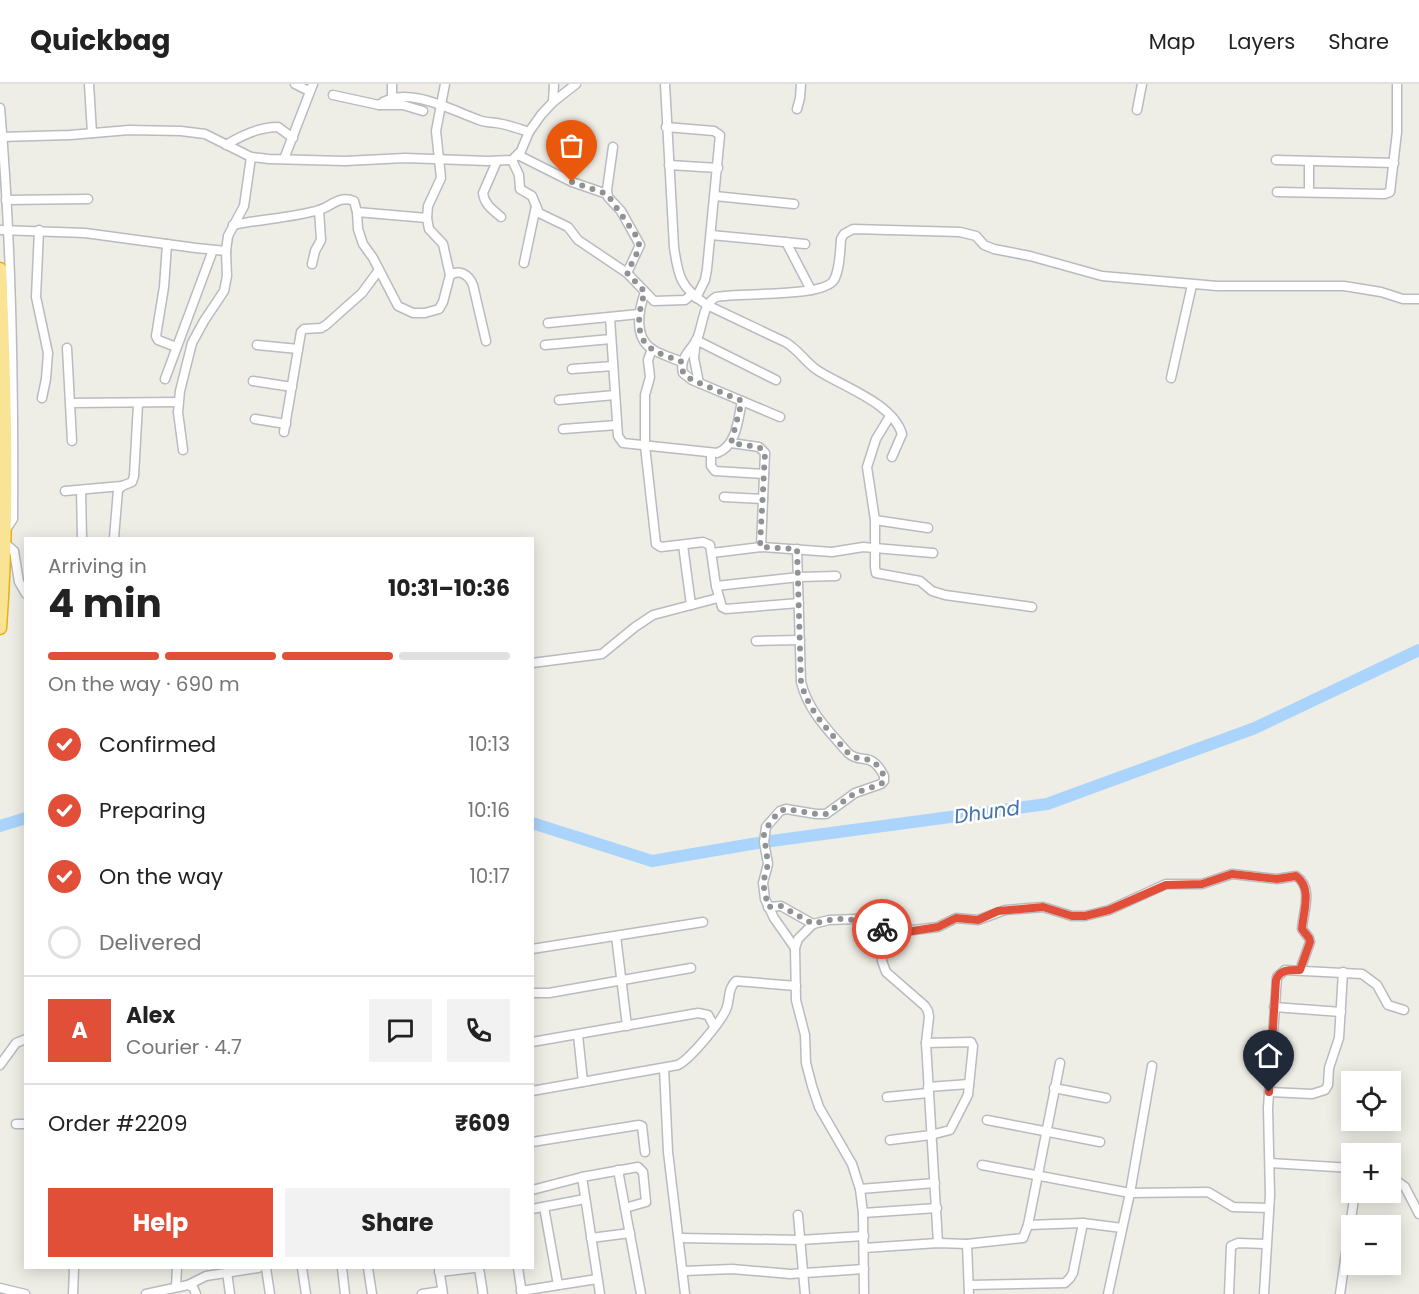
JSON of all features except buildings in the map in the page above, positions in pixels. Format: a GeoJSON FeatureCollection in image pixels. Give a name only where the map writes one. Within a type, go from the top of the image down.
{"type":"FeatureCollection","features":[{"type":"Feature","properties":{"kind":"highway"},"geometry":{"type":"LineString","coordinates":[[0,268],[5,537],[0,628]]}},
{"type":"Feature","properties":{"kind":"street"},"geometry":{"type":"LineString","coordinates":[[90,84],[92,133]]}},
{"type":"Feature","properties":{"kind":"street"},"geometry":{"type":"LineString","coordinates":[[284,159],[311,87],[295,84]]}},
{"type":"Feature","properties":{"kind":"street"},"geometry":{"type":"LineString","coordinates":[[392,84],[392,95]]}},
{"type":"Feature","properties":{"kind":"street"},"geometry":{"type":"LineString","coordinates":[[233,225],[319,210],[339,199],[348,198],[354,201],[358,230],[363,244],[398,306],[413,313],[425,313],[439,309],[450,275],[443,244],[429,229],[427,218],[428,206],[441,178],[436,131],[445,84]]}},
{"type":"Feature","properties":{"kind":"street"},"geometry":{"type":"LineString","coordinates":[[552,102],[554,84]]}},
{"type":"Feature","properties":{"kind":"street"},"geometry":{"type":"LineString","coordinates":[[576,84],[552,102],[529,132],[515,158],[520,189],[532,196],[539,213],[563,224],[578,240],[627,273],[654,301],[690,297],[705,280],[720,140],[717,132],[666,127]]}},
{"type":"Feature","properties":{"kind":"street"},"geometry":{"type":"LineString","coordinates":[[665,84],[666,127],[677,266],[682,283],[690,297],[706,309],[793,346],[818,370],[870,399],[900,428],[902,434],[892,458]]}},
{"type":"Feature","properties":{"kind":"street"},"geometry":{"type":"LineString","coordinates":[[797,109],[801,84]]}},
{"type":"Feature","properties":{"kind":"street"},"geometry":{"type":"LineString","coordinates":[[1137,110],[1142,84]]}},
{"type":"Feature","properties":{"kind":"street"},"geometry":{"type":"LineString","coordinates":[[1277,192],[1388,193],[1391,189],[1397,132],[1397,84]]}},
{"type":"Feature","properties":{"kind":"street"},"geometry":{"type":"LineString","coordinates":[[379,105],[392,95],[412,94],[456,109],[480,121],[502,124],[529,132]]}},
{"type":"Feature","properties":{"kind":"street"},"geometry":{"type":"LineString","coordinates":[[333,95],[379,105],[404,105],[423,111]]}},
{"type":"Feature","properties":{"kind":"street"},"geometry":{"type":"LineString","coordinates":[[0,108],[14,408],[13,519],[5,537],[14,551],[18,582],[24,591]]}},
{"type":"Feature","properties":{"kind":"street"},"geometry":{"type":"LineString","coordinates":[[226,145],[245,134],[266,127],[278,127],[293,138]]}},
{"type":"Feature","properties":{"kind":"street"},"geometry":{"type":"LineString","coordinates":[[1,137],[129,130],[193,131],[205,134],[251,157],[345,161],[405,158],[497,161],[515,158],[607,194],[639,240],[639,249],[627,273]]}},
{"type":"Feature","properties":{"kind":"street"},"geometry":{"type":"LineString","coordinates":[[607,194],[613,147]]}},
{"type":"Feature","properties":{"kind":"street"},"geometry":{"type":"LineString","coordinates":[[183,450],[178,402],[192,343],[224,291],[227,276],[228,236],[244,206],[251,157]]}},
{"type":"Feature","properties":{"kind":"street"},"geometry":{"type":"LineString","coordinates":[[1276,160],[1394,164]]}},
{"type":"Feature","properties":{"kind":"street"},"geometry":{"type":"LineString","coordinates":[[497,161],[483,194],[485,202],[501,217]]}},
{"type":"Feature","properties":{"kind":"street"},"geometry":{"type":"LineString","coordinates":[[1309,161],[1309,192]]}},
{"type":"Feature","properties":{"kind":"street"},"geometry":{"type":"LineString","coordinates":[[669,165],[718,168]]}},
{"type":"Feature","properties":{"kind":"street"},"geometry":{"type":"LineString","coordinates":[[715,196],[794,204]]}},
{"type":"Feature","properties":{"kind":"street"},"geometry":{"type":"LineString","coordinates":[[6,200],[88,199]]}},
{"type":"Feature","properties":{"kind":"street"},"geometry":{"type":"LineString","coordinates":[[524,263],[536,206]]}},
{"type":"Feature","properties":{"kind":"street"},"geometry":{"type":"LineString","coordinates":[[312,264],[321,240],[319,210]]}},
{"type":"Feature","properties":{"kind":"street"},"geometry":{"type":"LineString","coordinates":[[357,212],[427,218]]}},
{"type":"Feature","properties":{"kind":"street"},"geometry":{"type":"LineString","coordinates":[[4,229],[85,233],[226,251]]}},
{"type":"Feature","properties":{"kind":"street"},"geometry":{"type":"LineString","coordinates":[[699,383],[694,358],[696,340],[711,300],[722,296],[811,290],[831,284],[837,272],[843,234],[853,229],[960,232],[976,236],[984,245],[994,249],[1092,273],[1192,285],[1344,286],[1381,292],[1403,299],[1419,299]]}},
{"type":"Feature","properties":{"kind":"street"},"geometry":{"type":"LineString","coordinates":[[39,230],[36,297],[48,353],[42,398]]}},
{"type":"Feature","properties":{"kind":"street"},"geometry":{"type":"LineString","coordinates":[[711,235],[805,244]]}},
{"type":"Feature","properties":{"kind":"street"},"geometry":{"type":"LineString","coordinates":[[786,242],[811,290]]}},
{"type":"Feature","properties":{"kind":"street"},"geometry":{"type":"LineString","coordinates":[[167,244],[164,287],[156,336],[162,342],[176,347]]}},
{"type":"Feature","properties":{"kind":"street"},"geometry":{"type":"LineString","coordinates":[[165,379],[213,250]]}},
{"type":"Feature","properties":{"kind":"street"},"geometry":{"type":"LineString","coordinates":[[255,419],[285,428],[301,332],[304,329],[321,328],[326,325],[362,293],[379,270]]}},
{"type":"Feature","properties":{"kind":"street"},"geometry":{"type":"LineString","coordinates":[[450,275],[454,272],[464,273],[471,279],[486,340]]}},
{"type":"Feature","properties":{"kind":"street"},"geometry":{"type":"LineString","coordinates":[[1170,378],[1192,285]]}},
{"type":"Feature","properties":{"kind":"street"},"geometry":{"type":"LineString","coordinates":[[645,292],[639,314],[643,339],[652,349],[682,362]]}},
{"type":"Feature","properties":{"kind":"street"},"geometry":{"type":"LineString","coordinates":[[548,323],[639,314]]}},
{"type":"Feature","properties":{"kind":"street"},"geometry":{"type":"LineString","coordinates":[[610,318],[618,436],[623,443],[711,453],[723,451],[731,443],[742,401]]}},
{"type":"Feature","properties":{"kind":"street"},"geometry":{"type":"LineString","coordinates":[[545,345],[611,339]]}},
{"type":"Feature","properties":{"kind":"street"},"geometry":{"type":"LineString","coordinates":[[696,340],[682,362],[683,373],[692,380],[780,417]]}},
{"type":"Feature","properties":{"kind":"street"},"geometry":{"type":"LineString","coordinates":[[696,340],[776,380]]}},
{"type":"Feature","properties":{"kind":"street"},"geometry":{"type":"LineString","coordinates":[[257,345],[298,349]]}},
{"type":"Feature","properties":{"kind":"street"},"geometry":{"type":"LineString","coordinates":[[67,348],[72,441]]}},
{"type":"Feature","properties":{"kind":"street"},"geometry":{"type":"LineString","coordinates":[[652,349],[648,360],[650,377],[645,395],[645,446],[656,544],[661,547],[707,543],[712,552],[718,598],[722,607],[726,609],[799,603]]}},
{"type":"Feature","properties":{"kind":"street"},"geometry":{"type":"LineString","coordinates":[[572,369],[613,366]]}},
{"type":"Feature","properties":{"kind":"street"},"geometry":{"type":"LineString","coordinates":[[254,381],[292,387]]}},
{"type":"Feature","properties":{"kind":"street"},"geometry":{"type":"LineString","coordinates":[[559,400],[615,395]]}},
{"type":"Feature","properties":{"kind":"street"},"geometry":{"type":"LineString","coordinates":[[71,403],[178,402]]}},
{"type":"Feature","properties":{"kind":"street"},"geometry":{"type":"LineString","coordinates":[[65,491],[129,484],[134,477],[138,404]]}},
{"type":"Feature","properties":{"kind":"street"},"geometry":{"type":"LineString","coordinates":[[890,416],[876,439],[867,467],[874,520],[876,573],[920,582],[932,591],[945,595],[1032,607]]}},
{"type":"Feature","properties":{"kind":"street"},"geometry":{"type":"LineString","coordinates":[[563,429],[617,425]]}},
{"type":"Feature","properties":{"kind":"street"},"geometry":{"type":"LineString","coordinates":[[731,443],[763,449],[765,453],[760,547]]}},
{"type":"Feature","properties":{"kind":"street"},"geometry":{"type":"LineString","coordinates":[[711,453],[711,466],[715,471],[764,474]]}},
{"type":"Feature","properties":{"kind":"street"},"geometry":{"type":"LineString","coordinates":[[114,537],[117,495],[122,486]]}},
{"type":"Feature","properties":{"kind":"street"},"geometry":{"type":"LineString","coordinates":[[81,490],[82,537]]}},
{"type":"Feature","properties":{"kind":"street"},"geometry":{"type":"LineString","coordinates":[[724,497],[763,499]]}},
{"type":"Feature","properties":{"kind":"street"},"geometry":{"type":"LineString","coordinates":[[874,520],[928,528]]}},
{"type":"Feature","properties":{"kind":"street"},"geometry":{"type":"LineString","coordinates":[[683,545],[691,605]]}},
{"type":"Feature","properties":{"kind":"street"},"geometry":{"type":"LineString","coordinates":[[712,552],[760,547],[832,552],[874,547],[933,553]]}},
{"type":"Feature","properties":{"kind":"street"},"geometry":{"type":"LineString","coordinates":[[795,948],[768,907],[763,883],[768,864],[764,835],[770,822],[780,811],[786,809],[826,814],[855,793],[884,781],[881,770],[872,760],[852,757],[848,753],[818,718],[807,701],[801,682],[797,549]]}},
{"type":"Feature","properties":{"kind":"street"},"geometry":{"type":"LineString","coordinates":[[716,586],[799,577],[836,576]]}},
{"type":"Feature","properties":{"kind":"street"},"geometry":{"type":"LineString","coordinates":[[534,663],[602,654],[653,615],[718,598]]}},
{"type":"Feature","properties":{"kind":"street"},"geometry":{"type":"LineString","coordinates":[[756,641],[800,640]]}},
{"type":"Feature","properties":{"kind":"street"},"geometry":{"type":"LineString","coordinates":[[864,1294],[864,1236],[860,1189],[852,1164],[815,1097],[806,1063],[805,1035],[797,1009],[795,948],[802,933],[813,924],[856,919],[881,929],[906,932],[938,927],[956,918],[978,920],[998,911],[1043,907],[1072,916],[1085,916],[1109,910],[1166,885],[1202,884],[1232,874],[1277,879],[1296,876],[1303,884],[1306,895],[1302,929],[1310,942],[1300,970]]}},
{"type":"Feature","properties":{"kind":"street"},"geometry":{"type":"LineString","coordinates":[[768,907],[781,906],[813,924]]}},
{"type":"Feature","properties":{"kind":"street"},"geometry":{"type":"LineString","coordinates":[[534,949],[703,922]]}},
{"type":"Feature","properties":{"kind":"street"},"geometry":{"type":"LineString","coordinates":[[881,929],[882,961],[886,972],[928,1011],[926,1043],[928,1090],[938,1243]]}},
{"type":"Feature","properties":{"kind":"street"},"geometry":{"type":"LineString","coordinates":[[616,936],[627,1026]]}},
{"type":"Feature","properties":{"kind":"street"},"geometry":{"type":"LineString","coordinates":[[534,993],[549,993],[691,968]]}},
{"type":"Feature","properties":{"kind":"street"},"geometry":{"type":"LineString","coordinates":[[1264,1294],[1269,1208],[1269,1092],[1276,980],[1279,973],[1286,970],[1300,970],[1362,974],[1377,985],[1388,1005],[1404,1010]]}},
{"type":"Feature","properties":{"kind":"street"},"geometry":{"type":"LineString","coordinates":[[1269,1092],[1312,1094],[1325,1090],[1328,1085],[1329,1068],[1339,1038],[1343,972]]}},
{"type":"Feature","properties":{"kind":"street"},"geometry":{"type":"LineString","coordinates":[[534,1091],[664,1068],[683,1062],[707,1038],[726,1008],[730,988],[736,981],[796,986]]}},
{"type":"Feature","properties":{"kind":"street"},"geometry":{"type":"LineString","coordinates":[[1274,1007],[1341,1012]]}},
{"type":"Feature","properties":{"kind":"street"},"geometry":{"type":"LineString","coordinates":[[534,1042],[698,1013],[708,1015],[714,1026]]}},
{"type":"Feature","properties":{"kind":"street"},"geometry":{"type":"LineString","coordinates":[[578,1035],[582,1082]]}},
{"type":"Feature","properties":{"kind":"street"},"geometry":{"type":"LineString","coordinates":[[0,1065],[16,1042],[24,1040]]}},
{"type":"Feature","properties":{"kind":"street"},"geometry":{"type":"LineString","coordinates":[[890,1140],[932,1136],[946,1132],[953,1126],[966,1101],[973,1046],[971,1042],[926,1043]]}},
{"type":"Feature","properties":{"kind":"street"},"geometry":{"type":"LineString","coordinates":[[864,1248],[938,1243],[967,1244],[1023,1238],[1028,1225],[1060,1062]]}},
{"type":"Feature","properties":{"kind":"street"},"geometry":{"type":"LineString","coordinates":[[1108,1294],[1130,1193],[1152,1066]]}},
{"type":"Feature","properties":{"kind":"street"},"geometry":{"type":"LineString","coordinates":[[664,1068],[668,1152],[685,1294]]}},
{"type":"Feature","properties":{"kind":"street"},"geometry":{"type":"LineString","coordinates":[[887,1097],[969,1084]]}},
{"type":"Feature","properties":{"kind":"street"},"geometry":{"type":"LineString","coordinates":[[1054,1088],[1106,1098]]}},
{"type":"Feature","properties":{"kind":"street"},"geometry":{"type":"LineString","coordinates":[[987,1120],[1100,1142]]}},
{"type":"Feature","properties":{"kind":"street"},"geometry":{"type":"LineString","coordinates":[[534,1142],[639,1125],[643,1130],[645,1152]]}},
{"type":"Feature","properties":{"kind":"street"},"geometry":{"type":"LineString","coordinates":[[1269,1163],[1341,1167]]}},
{"type":"Feature","properties":{"kind":"street"},"geometry":{"type":"LineString","coordinates":[[982,1165],[1130,1193],[1208,1192],[1233,1207],[1269,1208]]}},
{"type":"Feature","properties":{"kind":"street"},"geometry":{"type":"LineString","coordinates":[[534,1189],[582,1177],[638,1167],[643,1172],[646,1202],[625,1208]]}},
{"type":"Feature","properties":{"kind":"street"},"geometry":{"type":"LineString","coordinates":[[618,1170],[641,1294]]}},
{"type":"Feature","properties":{"kind":"street"},"geometry":{"type":"LineString","coordinates":[[582,1177],[600,1294]]}},
{"type":"Feature","properties":{"kind":"street"},"geometry":{"type":"LineString","coordinates":[[860,1189],[935,1183]]}},
{"type":"Feature","properties":{"kind":"street"},"geometry":{"type":"LineString","coordinates":[[1401,1185],[1419,1214]]}},
{"type":"Feature","properties":{"kind":"street"},"geometry":{"type":"LineString","coordinates":[[534,1209],[585,1199]]}},
{"type":"Feature","properties":{"kind":"street"},"geometry":{"type":"LineString","coordinates":[[1340,1294],[1353,1203]]}},
{"type":"Feature","properties":{"kind":"street"},"geometry":{"type":"LineString","coordinates":[[544,1207],[558,1285]]}},
{"type":"Feature","properties":{"kind":"street"},"geometry":{"type":"LineString","coordinates":[[863,1213],[937,1208]]}},
{"type":"Feature","properties":{"kind":"street"},"geometry":{"type":"LineString","coordinates":[[798,1215],[805,1294]]}},
{"type":"Feature","properties":{"kind":"street"},"geometry":{"type":"LineString","coordinates":[[1028,1225],[1083,1223],[1122,1228]]}},
{"type":"Feature","properties":{"kind":"street"},"geometry":{"type":"LineString","coordinates":[[967,1244],[969,1290],[1065,1283],[1073,1273],[1083,1223]]}},
{"type":"Feature","properties":{"kind":"street"},"geometry":{"type":"LineString","coordinates":[[591,1238],[630,1233]]}},
{"type":"Feature","properties":{"kind":"street"},"geometry":{"type":"LineString","coordinates":[[680,1238],[800,1240],[864,1236]]}},
{"type":"Feature","properties":{"kind":"street"},"geometry":{"type":"LineString","coordinates":[[1229,1294],[1231,1246],[1238,1243],[1266,1244]]}},
{"type":"Feature","properties":{"kind":"street"},"geometry":{"type":"LineString","coordinates":[[73,1294],[74,1269]]}},
{"type":"Feature","properties":{"kind":"street"},"geometry":{"type":"LineString","coordinates":[[176,1287],[177,1269]]}},
{"type":"Feature","properties":{"kind":"street"},"geometry":{"type":"LineString","coordinates":[[146,1294],[188,1285],[205,1272],[250,1269]]}},
{"type":"Feature","properties":{"kind":"street"},"geometry":{"type":"LineString","coordinates":[[266,1269],[270,1294]]}},
{"type":"Feature","properties":{"kind":"street"},"geometry":{"type":"LineString","coordinates":[[302,1269],[306,1294]]}},
{"type":"Feature","properties":{"kind":"street"},"geometry":{"type":"LineString","coordinates":[[342,1269],[345,1294]]}},
{"type":"Feature","properties":{"kind":"street"},"geometry":{"type":"LineString","coordinates":[[368,1269],[372,1294]]}},
{"type":"Feature","properties":{"kind":"street"},"geometry":{"type":"LineString","coordinates":[[422,1294],[443,1292],[439,1270],[458,1269]]}},
{"type":"Feature","properties":{"kind":"street"},"geometry":{"type":"LineString","coordinates":[[477,1269],[483,1294]]}},
{"type":"Feature","properties":{"kind":"street"},"geometry":{"type":"LineString","coordinates":[[518,1269],[522,1292],[597,1279]]}},
{"type":"Feature","properties":{"kind":"street"},"geometry":{"type":"LineString","coordinates":[[684,1271],[732,1269],[803,1274],[864,1269]]}},
{"type":"Feature","properties":{"kind":"street"},"geometry":{"type":"LineString","coordinates":[[227,1272],[230,1294]]}},
{"type":"Feature","properties":{"kind":"street"},"geometry":{"type":"LineString","coordinates":[[188,1285],[193,1287],[196,1294]]}},
{"type":"Feature","properties":{"kind":"street"},"geometry":{"type":"LineString","coordinates":[[0,1288],[24,1294]]}},
{"type":"Feature","properties":{"kind":"waterway","name":"Dhund"},"geometry":{"type":"LineString","coordinates":[[534,824],[652,861],[764,842],[1047,804],[1255,728],[1419,650]]}},
{"type":"Feature","properties":{"kind":"waterway","name":"Dhund"},"geometry":{"type":"LineString","coordinates":[[0,826],[24,819]]}},
{"type":"Feature","properties":{"kind":"way so far"},"geometry":{"type":"LineString","coordinates":[[572,182],[607,194],[639,240],[639,249],[627,273],[645,292],[639,314],[641,333],[647,345],[682,362],[683,373],[692,380],[742,401],[731,443],[759,447],[765,453],[760,547],[797,549],[801,682],[807,701],[818,718],[852,757],[872,760],[884,776],[881,784],[850,795],[826,814],[786,809],[780,811],[770,822],[764,835],[768,864],[763,890],[768,907],[781,906],[813,924],[829,920],[856,919],[882,929]]}},
{"type":"Feature","properties":{"kind":"route"},"geometry":{"type":"LineString","coordinates":[[882,929],[906,932],[938,927],[956,918],[978,920],[998,911],[1043,907],[1079,917],[1109,910],[1166,885],[1202,884],[1232,874],[1269,879],[1296,876],[1303,884],[1306,895],[1302,929],[1310,942],[1300,970],[1286,970],[1279,973],[1276,980],[1269,1092]]}}]}
